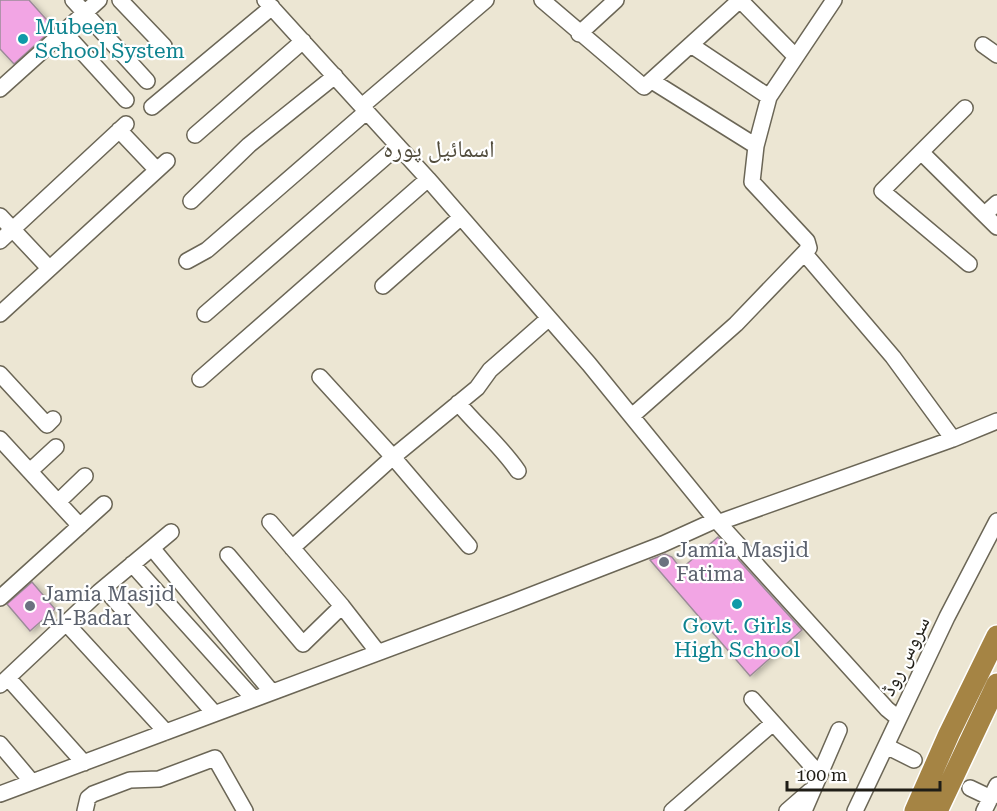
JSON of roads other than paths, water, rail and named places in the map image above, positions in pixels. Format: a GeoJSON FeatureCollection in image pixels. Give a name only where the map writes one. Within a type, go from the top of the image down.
{"type":"FeatureCollection","features":[{"type":"Feature","properties":{"kind":"highway"},"geometry":{"type":"LineString","coordinates":[[915,811],[949,734],[997,636]]}},
{"type":"Feature","properties":{"kind":"highway"},"geometry":{"type":"LineString","coordinates":[[937,811],[997,684]]}},
{"type":"Feature","properties":{"kind":"street"},"geometry":{"type":"LineString","coordinates":[[73,0],[147,81]]}},
{"type":"Feature","properties":{"kind":"street"},"geometry":{"type":"LineString","coordinates":[[0,89],[99,0]]}},
{"type":"Feature","properties":{"kind":"street"},"geometry":{"type":"LineString","coordinates":[[120,0],[164,46]]}},
{"type":"Feature","properties":{"kind":"street"},"geometry":{"type":"LineString","coordinates":[[187,261],[207,250],[486,0]]}},
{"type":"Feature","properties":{"kind":"street"},"geometry":{"type":"LineString","coordinates":[[542,0],[640,85],[648,86],[740,0],[795,56]]}},
{"type":"Feature","properties":{"kind":"street"},"geometry":{"type":"LineString","coordinates":[[579,34],[616,0]]}},
{"type":"Feature","properties":{"kind":"street"},"geometry":{"type":"LineString","coordinates":[[632,416],[736,324],[809,248],[807,241],[752,182],[756,146],[769,97],[827,3]]}},
{"type":"Feature","properties":{"kind":"street"},"geometry":{"type":"LineString","coordinates":[[152,107],[269,4],[428,179],[632,416],[718,521],[887,710],[898,718]]}},
{"type":"Feature","properties":{"kind":"street"},"geometry":{"type":"LineString","coordinates":[[63,30],[126,100]]}},
{"type":"Feature","properties":{"kind":"street"},"geometry":{"type":"LineString","coordinates":[[195,135],[303,41]]}},
{"type":"Feature","properties":{"kind":"street"},"geometry":{"type":"LineString","coordinates":[[691,45],[769,97]]}},
{"type":"Feature","properties":{"kind":"street"},"geometry":{"type":"LineString","coordinates":[[983,45],[997,55]]}},
{"type":"Feature","properties":{"kind":"street"},"geometry":{"type":"LineString","coordinates":[[191,201],[249,145],[335,76]]}},
{"type":"Feature","properties":{"kind":"street"},"geometry":{"type":"LineString","coordinates":[[652,81],[756,146]]}},
{"type":"Feature","properties":{"kind":"street"},"geometry":{"type":"LineString","coordinates":[[965,108],[882,191],[969,264]]}},
{"type":"Feature","properties":{"kind":"street"},"geometry":{"type":"LineString","coordinates":[[0,241],[123,127],[161,165],[0,314]]}},
{"type":"Feature","properties":{"kind":"street"},"geometry":{"type":"LineString","coordinates":[[205,314],[398,146]]}},
{"type":"Feature","properties":{"kind":"street"},"geometry":{"type":"LineString","coordinates":[[921,152],[991,208],[997,227]]}},
{"type":"Feature","properties":{"kind":"street"},"geometry":{"type":"LineString","coordinates":[[200,379],[276,315],[428,179]]}},
{"type":"Feature","properties":{"kind":"street"},"geometry":{"type":"LineString","coordinates":[[0,216],[49,268]]}},
{"type":"Feature","properties":{"kind":"street"},"geometry":{"type":"LineString","coordinates":[[383,286],[460,218]]}},
{"type":"Feature","properties":{"kind":"street"},"geometry":{"type":"LineString","coordinates":[[805,254],[893,357],[953,439]]}},
{"type":"Feature","properties":{"kind":"street"},"geometry":{"type":"LineString","coordinates":[[292,548],[393,457],[477,388],[490,370],[548,319]]}},
{"type":"Feature","properties":{"kind":"street"},"geometry":{"type":"LineString","coordinates":[[0,374],[47,424],[53,419]]}},
{"type":"Feature","properties":{"kind":"street"},"geometry":{"type":"LineString","coordinates":[[320,377],[393,457],[469,546]]}},
{"type":"Feature","properties":{"kind":"street"},"geometry":{"type":"LineString","coordinates":[[458,403],[485,435],[508,456],[518,471]]}},
{"type":"Feature","properties":{"kind":"street"},"geometry":{"type":"LineString","coordinates":[[0,794],[663,544],[718,521],[953,439],[997,421]]}},
{"type":"Feature","properties":{"kind":"street"},"geometry":{"type":"LineString","coordinates":[[0,439],[80,526]]}},
{"type":"Feature","properties":{"kind":"street"},"geometry":{"type":"LineString","coordinates":[[30,471],[56,447]]}},
{"type":"Feature","properties":{"kind":"street"},"geometry":{"type":"LineString","coordinates":[[58,502],[85,476]]}},
{"type":"Feature","properties":{"kind":"street"},"geometry":{"type":"LineString","coordinates":[[0,597],[104,504]]}},
{"type":"Feature","properties":{"kind":"street","name":"سروس روڈ"},"geometry":{"type":"LineString","coordinates":[[855,811],[898,718],[997,521]]}},
{"type":"Feature","properties":{"kind":"street"},"geometry":{"type":"LineString","coordinates":[[270,522],[377,651]]}},
{"type":"Feature","properties":{"kind":"street"},"geometry":{"type":"LineString","coordinates":[[84,763],[4,681],[104,588],[171,532]]}},
{"type":"Feature","properties":{"kind":"street"},"geometry":{"type":"LineString","coordinates":[[152,548],[271,691]]}},
{"type":"Feature","properties":{"kind":"street"},"geometry":{"type":"LineString","coordinates":[[228,555],[303,644],[342,606]]}},
{"type":"Feature","properties":{"kind":"street"},"geometry":{"type":"LineString","coordinates":[[132,564],[253,698]]}},
{"type":"Feature","properties":{"kind":"street"},"geometry":{"type":"LineString","coordinates":[[104,588],[214,713]]}},
{"type":"Feature","properties":{"kind":"street"},"geometry":{"type":"LineString","coordinates":[[66,623],[166,732]]}},
{"type":"Feature","properties":{"kind":"street"},"geometry":{"type":"LineString","coordinates":[[752,699],[817,781]]}},
{"type":"Feature","properties":{"kind":"street"},"geometry":{"type":"LineString","coordinates":[[672,811],[773,723]]}},
{"type":"Feature","properties":{"kind":"street"},"geometry":{"type":"LineString","coordinates":[[804,811],[839,730]]}},
{"type":"Feature","properties":{"kind":"street"},"geometry":{"type":"LineString","coordinates":[[0,744],[33,782]]}},
{"type":"Feature","properties":{"kind":"street"},"geometry":{"type":"LineString","coordinates":[[886,746],[914,760]]}},
{"type":"Feature","properties":{"kind":"street"},"geometry":{"type":"LineString","coordinates":[[85,811],[88,798],[93,794],[130,780],[159,779],[215,758],[244,811]]}},
{"type":"Feature","properties":{"kind":"street"},"geometry":{"type":"LineString","coordinates":[[787,811],[817,781]]}},
{"type":"Feature","properties":{"kind":"street"},"geometry":{"type":"LineString","coordinates":[[970,788],[990,798]]}},
{"type":"Feature","properties":{"kind":"place","name":"Mubeen School System"},"geometry":{"type":"Point","coordinates":[23,39]}},
{"type":"Feature","properties":{"kind":"place","name":"Jamia Masjid Fatima"},"geometry":{"type":"Point","coordinates":[664,562]}},
{"type":"Feature","properties":{"kind":"place","name":"Govt. Girls High School"},"geometry":{"type":"Point","coordinates":[737,604]}},
{"type":"Feature","properties":{"kind":"place","name":"Jamia Masjid Al-Badar"},"geometry":{"type":"Point","coordinates":[30,606]}},
{"type":"Feature","properties":{"kind":"district","name":"اسمائیل پورہ"},"geometry":{"type":"Point","coordinates":[439,149]}}]}
